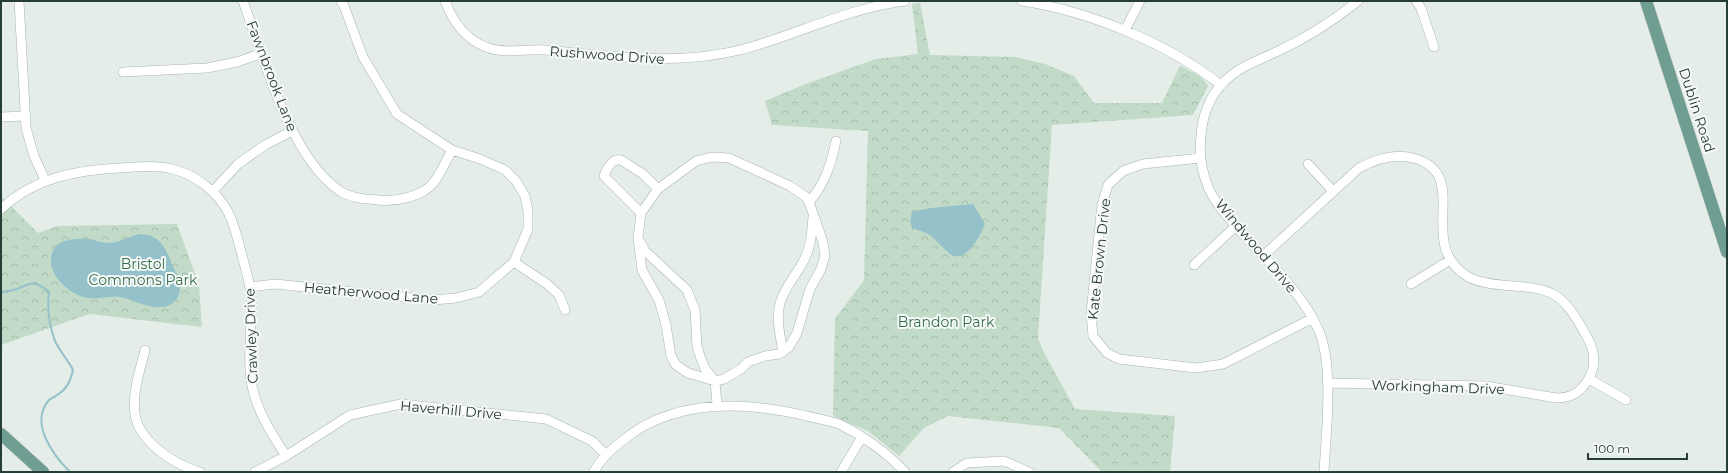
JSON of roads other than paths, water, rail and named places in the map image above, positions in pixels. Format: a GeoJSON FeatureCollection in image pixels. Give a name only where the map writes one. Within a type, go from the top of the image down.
{"type":"FeatureCollection","features":[{"type":"Feature","properties":{"kind":"main road","name":"Dublin Road"},"geometry":{"type":"LineString","coordinates":[[1646,1],[1727,252]]}},
{"type":"Feature","properties":{"kind":"main road"},"geometry":{"type":"LineString","coordinates":[[1,434],[43,472]]}},
{"type":"Feature","properties":{"kind":"street"},"geometry":{"type":"LineString","coordinates":[[19,1],[26,128],[34,156],[45,180]]}},
{"type":"Feature","properties":{"kind":"street","name":"Fawnbrook Lane"},"geometry":{"type":"LineString","coordinates":[[244,1],[292,132],[323,177],[341,192],[363,199],[385,201],[411,198],[433,183],[452,150]]}},
{"type":"Feature","properties":{"kind":"street","name":"Heatherwood Lane"},"geometry":{"type":"LineString","coordinates":[[250,287],[275,284],[433,300],[456,298],[479,292],[514,262],[528,229],[528,212],[525,196],[516,181],[505,170],[480,159],[452,150],[397,114],[363,58],[341,1]]}},
{"type":"Feature","properties":{"kind":"street","name":"Rushwood Drive"},"geometry":{"type":"LineString","coordinates":[[445,1],[462,33],[483,47],[508,51],[541,50],[630,59],[663,60],[739,50],[848,14],[905,1]]}},
{"type":"Feature","properties":{"kind":"street"},"geometry":{"type":"LineString","coordinates":[[1022,1],[1076,13],[1125,30],[1196,66],[1221,85]]}},
{"type":"Feature","properties":{"kind":"street"},"geometry":{"type":"LineString","coordinates":[[1125,30],[1140,1]]}},
{"type":"Feature","properties":{"kind":"street","name":"Windwood Drive"},"geometry":{"type":"LineString","coordinates":[[1324,472],[1327,383],[1325,352],[1320,333],[1313,318],[1292,287],[1227,216],[1209,190],[1201,158],[1202,125],[1208,107],[1221,85],[1241,68],[1300,40],[1337,18],[1358,1]]}},
{"type":"Feature","properties":{"kind":"street"},"geometry":{"type":"LineString","coordinates":[[1416,1],[1421,8],[1434,47]]}},
{"type":"Feature","properties":{"kind":"street"},"geometry":{"type":"LineString","coordinates":[[123,72],[207,68],[237,62],[262,53]]}},
{"type":"Feature","properties":{"kind":"street"},"geometry":{"type":"LineString","coordinates":[[1,117],[26,116]]}},
{"type":"Feature","properties":{"kind":"street"},"geometry":{"type":"LineString","coordinates":[[1,209],[15,196],[45,180],[96,169],[146,166],[173,169],[197,180],[213,191],[238,164],[265,145],[292,132]]}},
{"type":"Feature","properties":{"kind":"street"},"geometry":{"type":"LineString","coordinates":[[809,202],[816,194],[830,169],[836,141]]}},
{"type":"Feature","properties":{"kind":"street"},"geometry":{"type":"LineString","coordinates":[[712,156],[729,158],[790,186],[806,197],[824,242],[825,256],[810,289],[797,333],[789,347],[783,352],[748,362],[741,369],[724,379],[715,381],[688,373],[676,365],[671,356],[666,325],[659,300],[642,270],[638,238],[642,213],[658,188],[696,161],[712,156]]}},
{"type":"Feature","properties":{"kind":"street"},"geometry":{"type":"LineString","coordinates":[[1263,256],[1359,168],[1375,160],[1406,156],[1426,161],[1440,176],[1444,197],[1442,226],[1443,244],[1450,260],[1467,276],[1489,284],[1537,288],[1557,295],[1572,310],[1594,350],[1594,370],[1588,379],[1626,400]]}},
{"type":"Feature","properties":{"kind":"street","name":"Kate Brown Drive"},"geometry":{"type":"LineString","coordinates":[[1201,158],[1143,164],[1123,171],[1108,185],[1102,205],[1090,313],[1094,336],[1107,353],[1119,360],[1196,368],[1223,364],[1313,318]]}},
{"type":"Feature","properties":{"kind":"street"},"geometry":{"type":"LineString","coordinates":[[642,213],[604,176],[612,162],[621,160],[643,174],[658,188]]}},
{"type":"Feature","properties":{"kind":"street"},"geometry":{"type":"LineString","coordinates":[[1308,164],[1333,191]]}},
{"type":"Feature","properties":{"kind":"street","name":"Crawley Drive"},"geometry":{"type":"LineString","coordinates":[[213,191],[229,214],[238,240],[250,287],[252,332],[249,360],[255,400],[286,456]]}},
{"type":"Feature","properties":{"kind":"street"},"geometry":{"type":"LineString","coordinates":[[783,352],[778,322],[780,302],[792,278],[805,259],[811,238],[813,214]]}},
{"type":"Feature","properties":{"kind":"street"},"geometry":{"type":"LineString","coordinates":[[1194,265],[1236,226]]}},
{"type":"Feature","properties":{"kind":"street"},"geometry":{"type":"LineString","coordinates":[[638,238],[645,251],[687,290],[695,310],[697,346],[709,376],[715,381],[717,405]]}},
{"type":"Feature","properties":{"kind":"street"},"geometry":{"type":"LineString","coordinates":[[1412,284],[1450,260]]}},
{"type":"Feature","properties":{"kind":"street"},"geometry":{"type":"LineString","coordinates":[[514,262],[547,284],[559,296],[565,310]]}},
{"type":"Feature","properties":{"kind":"street"},"geometry":{"type":"LineString","coordinates":[[145,350],[136,388],[135,414],[145,438],[165,455],[200,472]]}},
{"type":"Feature","properties":{"kind":"street","name":"Workingham Drive"},"geometry":{"type":"LineString","coordinates":[[1327,383],[1486,386],[1556,398],[1568,398],[1584,388],[1588,379]]}},
{"type":"Feature","properties":{"kind":"street","name":"Haverhill Drive"},"geometry":{"type":"LineString","coordinates":[[255,472],[286,456],[350,415],[401,404],[546,419],[592,441],[606,455]]}},
{"type":"Feature","properties":{"kind":"street"},"geometry":{"type":"LineString","coordinates":[[594,472],[606,455],[634,432],[656,419],[687,410],[717,405],[783,410],[837,424],[862,437],[892,458],[905,472]]}},
{"type":"Feature","properties":{"kind":"street"},"geometry":{"type":"LineString","coordinates":[[841,472],[862,437]]}},
{"type":"Feature","properties":{"kind":"street"},"geometry":{"type":"LineString","coordinates":[[953,472],[968,463],[1004,461],[1029,472]]}},
{"type":"Feature","properties":{"kind":"water"},"geometry":{"type":"Polygon","coordinates":[[[973,204],[985,224],[969,250],[959,256],[951,255],[930,235],[912,228],[910,221],[912,212],[931,208],[973,204]]]}},
{"type":"Feature","properties":{"kind":"water"},"geometry":{"type":"Polygon","coordinates":[[[140,234],[157,239],[164,246],[177,275],[180,285],[179,294],[177,299],[170,305],[165,307],[154,307],[120,297],[89,298],[81,296],[73,292],[58,280],[53,272],[51,263],[52,254],[56,246],[63,242],[77,239],[92,239],[112,243],[140,234]]]}},
{"type":"Feature","properties":{"kind":"waterway"},"geometry":{"type":"LineString","coordinates":[[1,292],[14,290],[33,283],[40,285],[49,292],[48,304],[51,329],[55,341],[73,370],[65,388],[49,400],[43,409],[41,419],[42,428],[51,448],[70,472]]}},
{"type":"Feature","properties":{"kind":"park label","name":"Bristol Commons Park"},"geometry":{"type":"Point","coordinates":[143,272]}},
{"type":"Feature","properties":{"kind":"park label","name":"Brandon Park"},"geometry":{"type":"Point","coordinates":[946,322]}}]}
